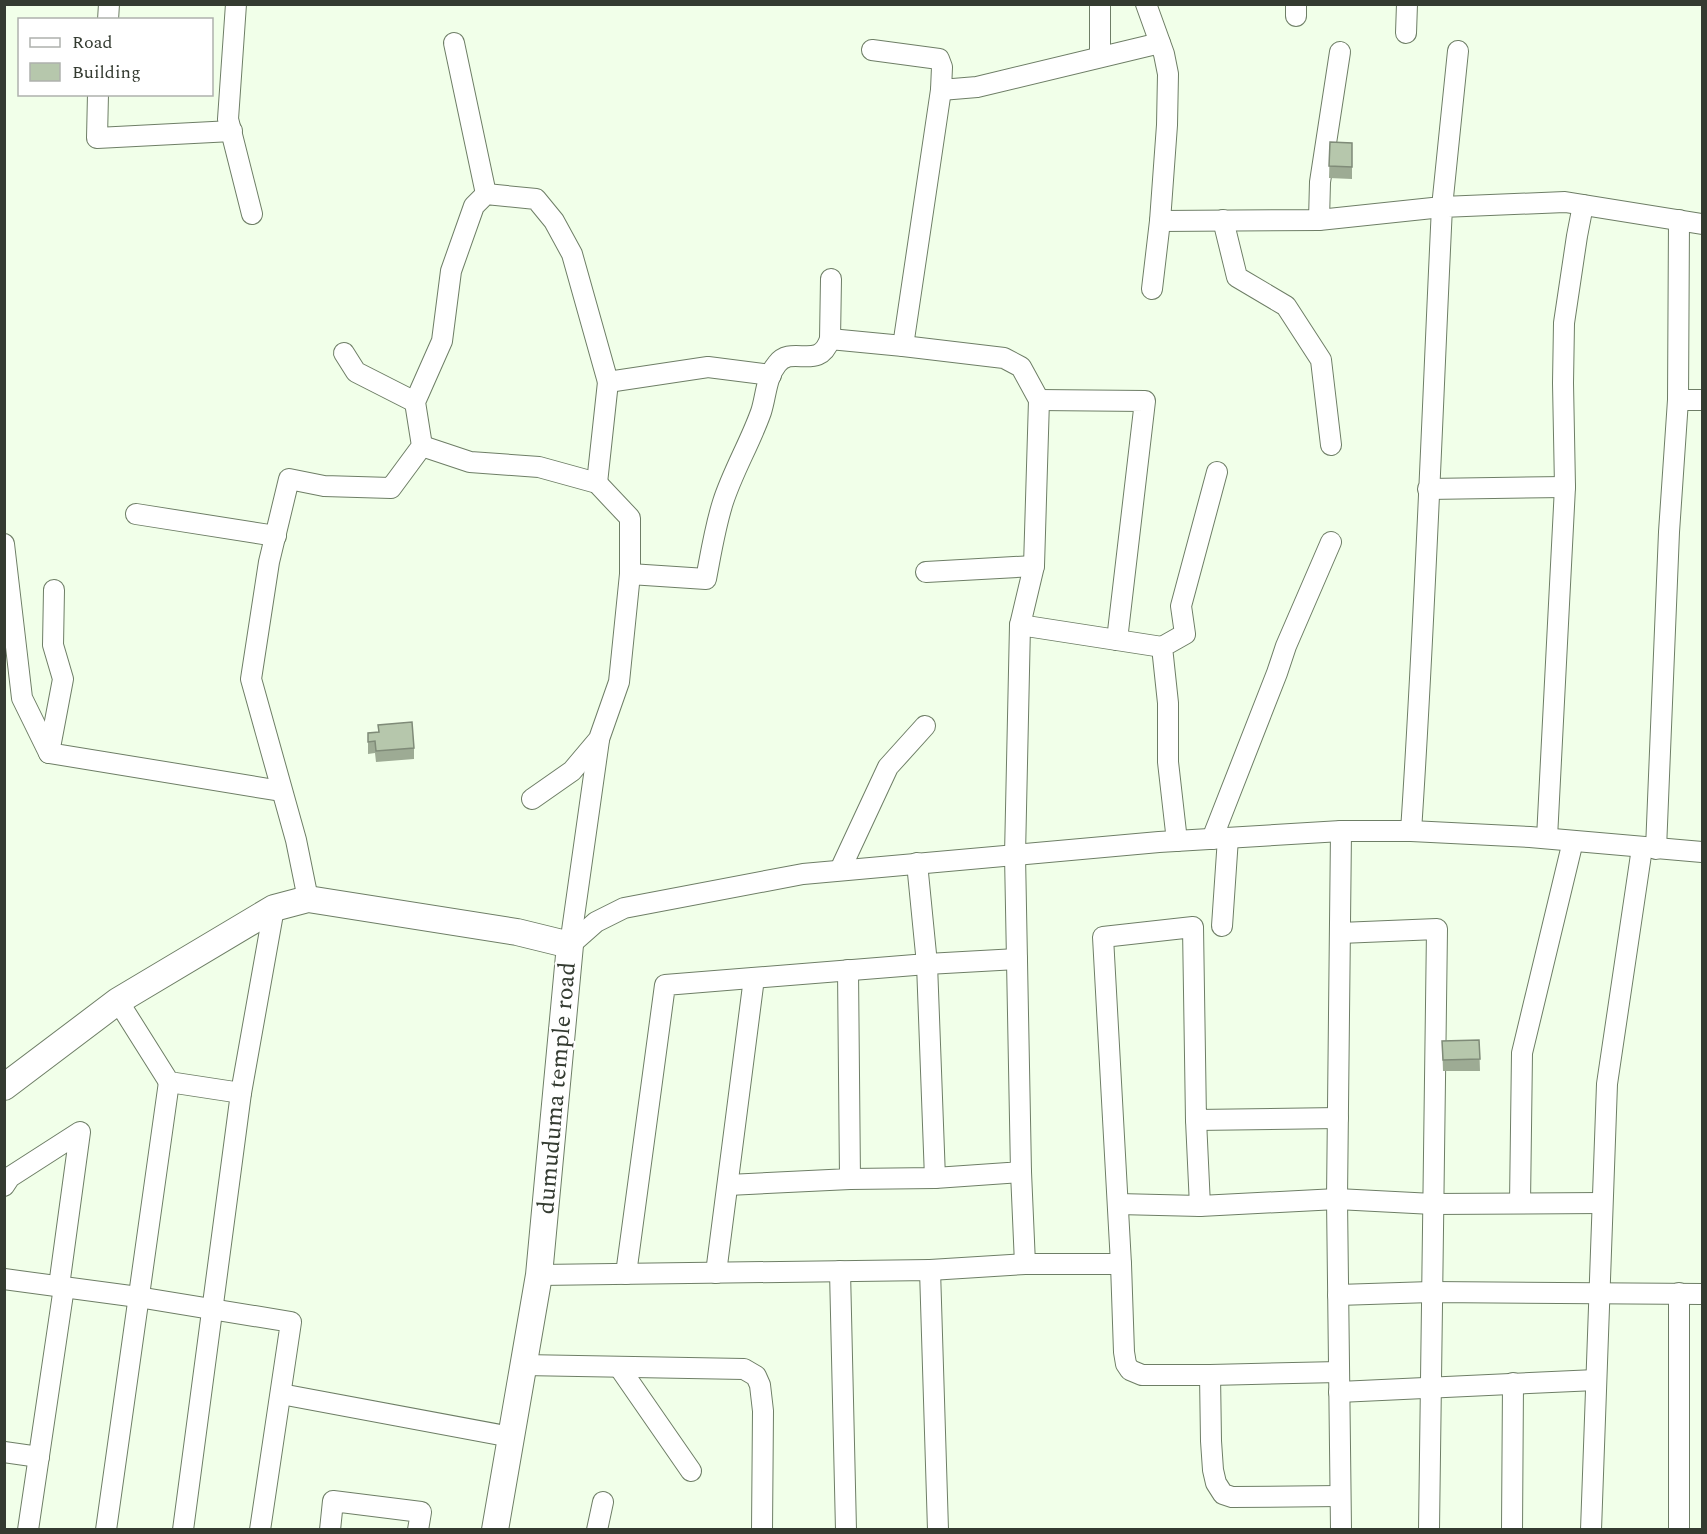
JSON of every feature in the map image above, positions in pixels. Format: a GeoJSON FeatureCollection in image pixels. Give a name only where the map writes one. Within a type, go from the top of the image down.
{"type":"FeatureCollection","features":[{"type":"Feature","properties":{"kind":"street"},"geometry":{"type":"LineString","coordinates":[[236,4],[228,119],[252,214]]}},
{"type":"Feature","properties":{"kind":"street"},"geometry":{"type":"LineString","coordinates":[[1100,4],[1100,56]]}},
{"type":"Feature","properties":{"kind":"street"},"geometry":{"type":"LineString","coordinates":[[1146,4],[1168,74],[1160,221],[1152,289]]}},
{"type":"Feature","properties":{"kind":"street"},"geometry":{"type":"LineString","coordinates":[[1406,33],[1407,4]]}},
{"type":"Feature","properties":{"kind":"street"},"geometry":{"type":"LineString","coordinates":[[454,43],[486,194]]}},
{"type":"Feature","properties":{"kind":"street"},"geometry":{"type":"LineString","coordinates":[[940,90],[976,87],[1160,43]]}},
{"type":"Feature","properties":{"kind":"street"},"geometry":{"type":"LineString","coordinates":[[872,50],[939,58],[942,67],[903,346]]}},
{"type":"Feature","properties":{"kind":"street"},"geometry":{"type":"LineString","coordinates":[[1411,831],[1423,642],[1442,207],[1458,51]]}},
{"type":"Feature","properties":{"kind":"street"},"geometry":{"type":"LineString","coordinates":[[1319,220],[1320,182],[1340,52]]}},
{"type":"Feature","properties":{"kind":"street"},"geometry":{"type":"LineString","coordinates":[[98,96],[98,138],[232,130]]}},
{"type":"Feature","properties":{"kind":"street"},"geometry":{"type":"LineString","coordinates":[[486,194],[536,199],[554,221],[572,254],[608,382],[597,483]]}},
{"type":"Feature","properties":{"kind":"street"},"geometry":{"type":"LineString","coordinates":[[308,898],[296,840],[251,679],[269,562],[289,479],[324,486],[391,488],[422,446],[415,402],[442,341],[451,271],[474,206],[486,194]]}},
{"type":"Feature","properties":{"kind":"street"},"geometry":{"type":"LineString","coordinates":[[1160,221],[1319,220],[1442,207],[1565,202],[1702,224]]}},
{"type":"Feature","properties":{"kind":"street"},"geometry":{"type":"LineString","coordinates":[[1547,838],[1565,487],[1564,322],[1583,205]]}},
{"type":"Feature","properties":{"kind":"street"},"geometry":{"type":"LineString","coordinates":[[1223,220],[1237,277],[1286,306],[1321,360],[1331,446]]}},
{"type":"Feature","properties":{"kind":"street"},"geometry":{"type":"LineString","coordinates":[[1591,1530],[1607,1084],[1649,848],[1678,400],[1679,220]]}},
{"type":"Feature","properties":{"kind":"street"},"geometry":{"type":"LineString","coordinates":[[630,574],[706,579],[714,533],[724,501],[761,411],[771,375],[777,363],[791,357],[816,356],[827,348],[830,339],[831,279]]}},
{"type":"Feature","properties":{"kind":"street"},"geometry":{"type":"LineString","coordinates":[[830,339],[1004,358],[1021,367],[1039,400],[1034,566],[1020,625],[1015,855],[1025,1264]]}},
{"type":"Feature","properties":{"kind":"street"},"geometry":{"type":"LineString","coordinates":[[344,353],[356,372],[415,402]]}},
{"type":"Feature","properties":{"kind":"street"},"geometry":{"type":"LineString","coordinates":[[608,382],[708,367],[771,375]]}},
{"type":"Feature","properties":{"kind":"street"},"geometry":{"type":"LineString","coordinates":[[1039,400],[1144,401],[1117,640]]}},
{"type":"Feature","properties":{"kind":"street"},"geometry":{"type":"LineString","coordinates":[[1678,400],[1702,400]]}},
{"type":"Feature","properties":{"kind":"street"},"geometry":{"type":"LineString","coordinates":[[422,446],[470,462],[539,467],[597,483],[630,518],[630,574],[619,682],[599,740],[570,945]]}},
{"type":"Feature","properties":{"kind":"street"},"geometry":{"type":"LineString","coordinates":[[1020,625],[1162,647],[1185,634],[1181,606],[1217,472]]}},
{"type":"Feature","properties":{"kind":"street"},"geometry":{"type":"LineString","coordinates":[[1428,489],[1565,487]]}},
{"type":"Feature","properties":{"kind":"street"},"geometry":{"type":"LineString","coordinates":[[136,514],[276,536]]}},
{"type":"Feature","properties":{"kind":"street"},"geometry":{"type":"LineString","coordinates":[[1222,926],[1220,838],[1286,646],[1331,542]]}},
{"type":"Feature","properties":{"kind":"street"},"geometry":{"type":"LineString","coordinates":[[4,544],[9,625],[22,698],[49,753]]}},
{"type":"Feature","properties":{"kind":"street"},"geometry":{"type":"LineString","coordinates":[[926,572],[1034,566]]}},
{"type":"Feature","properties":{"kind":"street"},"geometry":{"type":"LineString","coordinates":[[49,753],[63,679],[53,645],[54,590]]}},
{"type":"Feature","properties":{"kind":"street"},"geometry":{"type":"LineString","coordinates":[[1162,647],[1168,703],[1168,762],[1177,841]]}},
{"type":"Feature","properties":{"kind":"street"},"geometry":{"type":"LineString","coordinates":[[840,870],[888,767],[925,726]]}},
{"type":"Feature","properties":{"kind":"street"},"geometry":{"type":"LineString","coordinates":[[532,799],[572,771],[599,740]]}},
{"type":"Feature","properties":{"kind":"street"},"geometry":{"type":"LineString","coordinates":[[49,753],[281,791]]}},
{"type":"Feature","properties":{"kind":"street"},"geometry":{"type":"LineString","coordinates":[[570,945],[596,922],[624,908],[802,874],[1177,841],[1341,831],[1411,831],[1547,838],[1702,852]]}},
{"type":"Feature","properties":{"kind":"street"},"geometry":{"type":"LineString","coordinates":[[1341,831],[1337,1199],[1341,1530]]}},
{"type":"Feature","properties":{"kind":"street"},"geometry":{"type":"LineString","coordinates":[[1520,1203],[1522,1053],[1574,841]]}},
{"type":"Feature","properties":{"kind":"street"},"geometry":{"type":"LineString","coordinates":[[916,863],[927,964],[935,1178]]}},
{"type":"Feature","properties":{"kind":"street","name":"dumuduma temple road"},"geometry":{"type":"LineString","coordinates":[[4,1087],[118,1001],[274,908],[308,898],[517,932],[570,945],[538,1275],[495,1530]]}},
{"type":"Feature","properties":{"kind":"street"},"geometry":{"type":"LineString","coordinates":[[183,1530],[241,1093],[274,908]]}},
{"type":"Feature","properties":{"kind":"street"},"geometry":{"type":"LineString","coordinates":[[1200,1206],[1196,1120],[1193,927],[1103,937],[1126,1364],[1130,1370],[1142,1375],[1339,1372]]}},
{"type":"Feature","properties":{"kind":"street"},"geometry":{"type":"LineString","coordinates":[[1340,933],[1437,929],[1430,1530]]}},
{"type":"Feature","properties":{"kind":"street"},"geometry":{"type":"LineString","coordinates":[[626,1274],[665,985],[848,969],[1017,959]]}},
{"type":"Feature","properties":{"kind":"street"},"geometry":{"type":"LineString","coordinates":[[848,969],[850,1179]]}},
{"type":"Feature","properties":{"kind":"street"},"geometry":{"type":"LineString","coordinates":[[716,1273],[754,978]]}},
{"type":"Feature","properties":{"kind":"street"},"geometry":{"type":"LineString","coordinates":[[106,1530],[169,1082],[118,1001]]}},
{"type":"Feature","properties":{"kind":"street"},"geometry":{"type":"LineString","coordinates":[[169,1082],[241,1093]]}},
{"type":"Feature","properties":{"kind":"street"},"geometry":{"type":"LineString","coordinates":[[1196,1120],[1338,1118]]}},
{"type":"Feature","properties":{"kind":"street"},"geometry":{"type":"LineString","coordinates":[[4,1186],[10,1177],[80,1132],[62,1287],[28,1530]]}},
{"type":"Feature","properties":{"kind":"street"},"geometry":{"type":"LineString","coordinates":[[728,1185],[850,1179],[935,1178],[1021,1172]]}},
{"type":"Feature","properties":{"kind":"street"},"geometry":{"type":"LineString","coordinates":[[1118,1204],[1200,1206],[1337,1199],[1433,1204],[1602,1203]]}},
{"type":"Feature","properties":{"kind":"street"},"geometry":{"type":"LineString","coordinates":[[538,1275],[930,1269],[1025,1264],[1121,1264]]}},
{"type":"Feature","properties":{"kind":"street"},"geometry":{"type":"LineString","coordinates":[[930,1269],[938,1530]]}},
{"type":"Feature","properties":{"kind":"street"},"geometry":{"type":"LineString","coordinates":[[840,1271],[846,1530]]}},
{"type":"Feature","properties":{"kind":"street"},"geometry":{"type":"LineString","coordinates":[[4,1279],[138,1297],[291,1322],[260,1530]]}},
{"type":"Feature","properties":{"kind":"street"},"geometry":{"type":"LineString","coordinates":[[1338,1295],[1431,1292],[1702,1294]]}},
{"type":"Feature","properties":{"kind":"street"},"geometry":{"type":"LineString","coordinates":[[1679,1293],[1679,1530]]}},
{"type":"Feature","properties":{"kind":"street"},"geometry":{"type":"LineString","coordinates":[[523,1365],[744,1369],[756,1376],[760,1385],[763,1411],[762,1530]]}},
{"type":"Feature","properties":{"kind":"street"},"geometry":{"type":"LineString","coordinates":[[619,1367],[691,1471]]}},
{"type":"Feature","properties":{"kind":"street"},"geometry":{"type":"LineString","coordinates":[[1210,1375],[1211,1455],[1216,1483],[1223,1494],[1232,1497],[1340,1496]]}},
{"type":"Feature","properties":{"kind":"street"},"geometry":{"type":"LineString","coordinates":[[1339,1392],[1596,1380]]}},
{"type":"Feature","properties":{"kind":"street"},"geometry":{"type":"LineString","coordinates":[[1512,1530],[1513,1383]]}},
{"type":"Feature","properties":{"kind":"street"},"geometry":{"type":"LineString","coordinates":[[280,1394],[511,1437]]}},
{"type":"Feature","properties":{"kind":"street"},"geometry":{"type":"LineString","coordinates":[[4,1452],[39,1457]]}},
{"type":"Feature","properties":{"kind":"street"},"geometry":{"type":"LineString","coordinates":[[330,1530],[333,1501],[421,1512],[418,1530]]}},
{"type":"Feature","properties":{"kind":"street"},"geometry":{"type":"LineString","coordinates":[[597,1530],[603,1502]]}},
{"type":"Feature","properties":{"kind":"building"},"geometry":{"type":"Polygon","coordinates":[[[1330,142],[1352,143],[1352,167],[1329,166],[1330,142]]]}},
{"type":"Feature","properties":{"kind":"building"},"geometry":{"type":"Polygon","coordinates":[[[412,722],[414,748],[376,751],[375,741],[368,742],[368,733],[379,732],[378,725],[412,722]]]}},
{"type":"Feature","properties":{"kind":"building"},"geometry":{"type":"Polygon","coordinates":[[[1479,1040],[1480,1059],[1443,1060],[1442,1041],[1479,1040]]]}}]}
